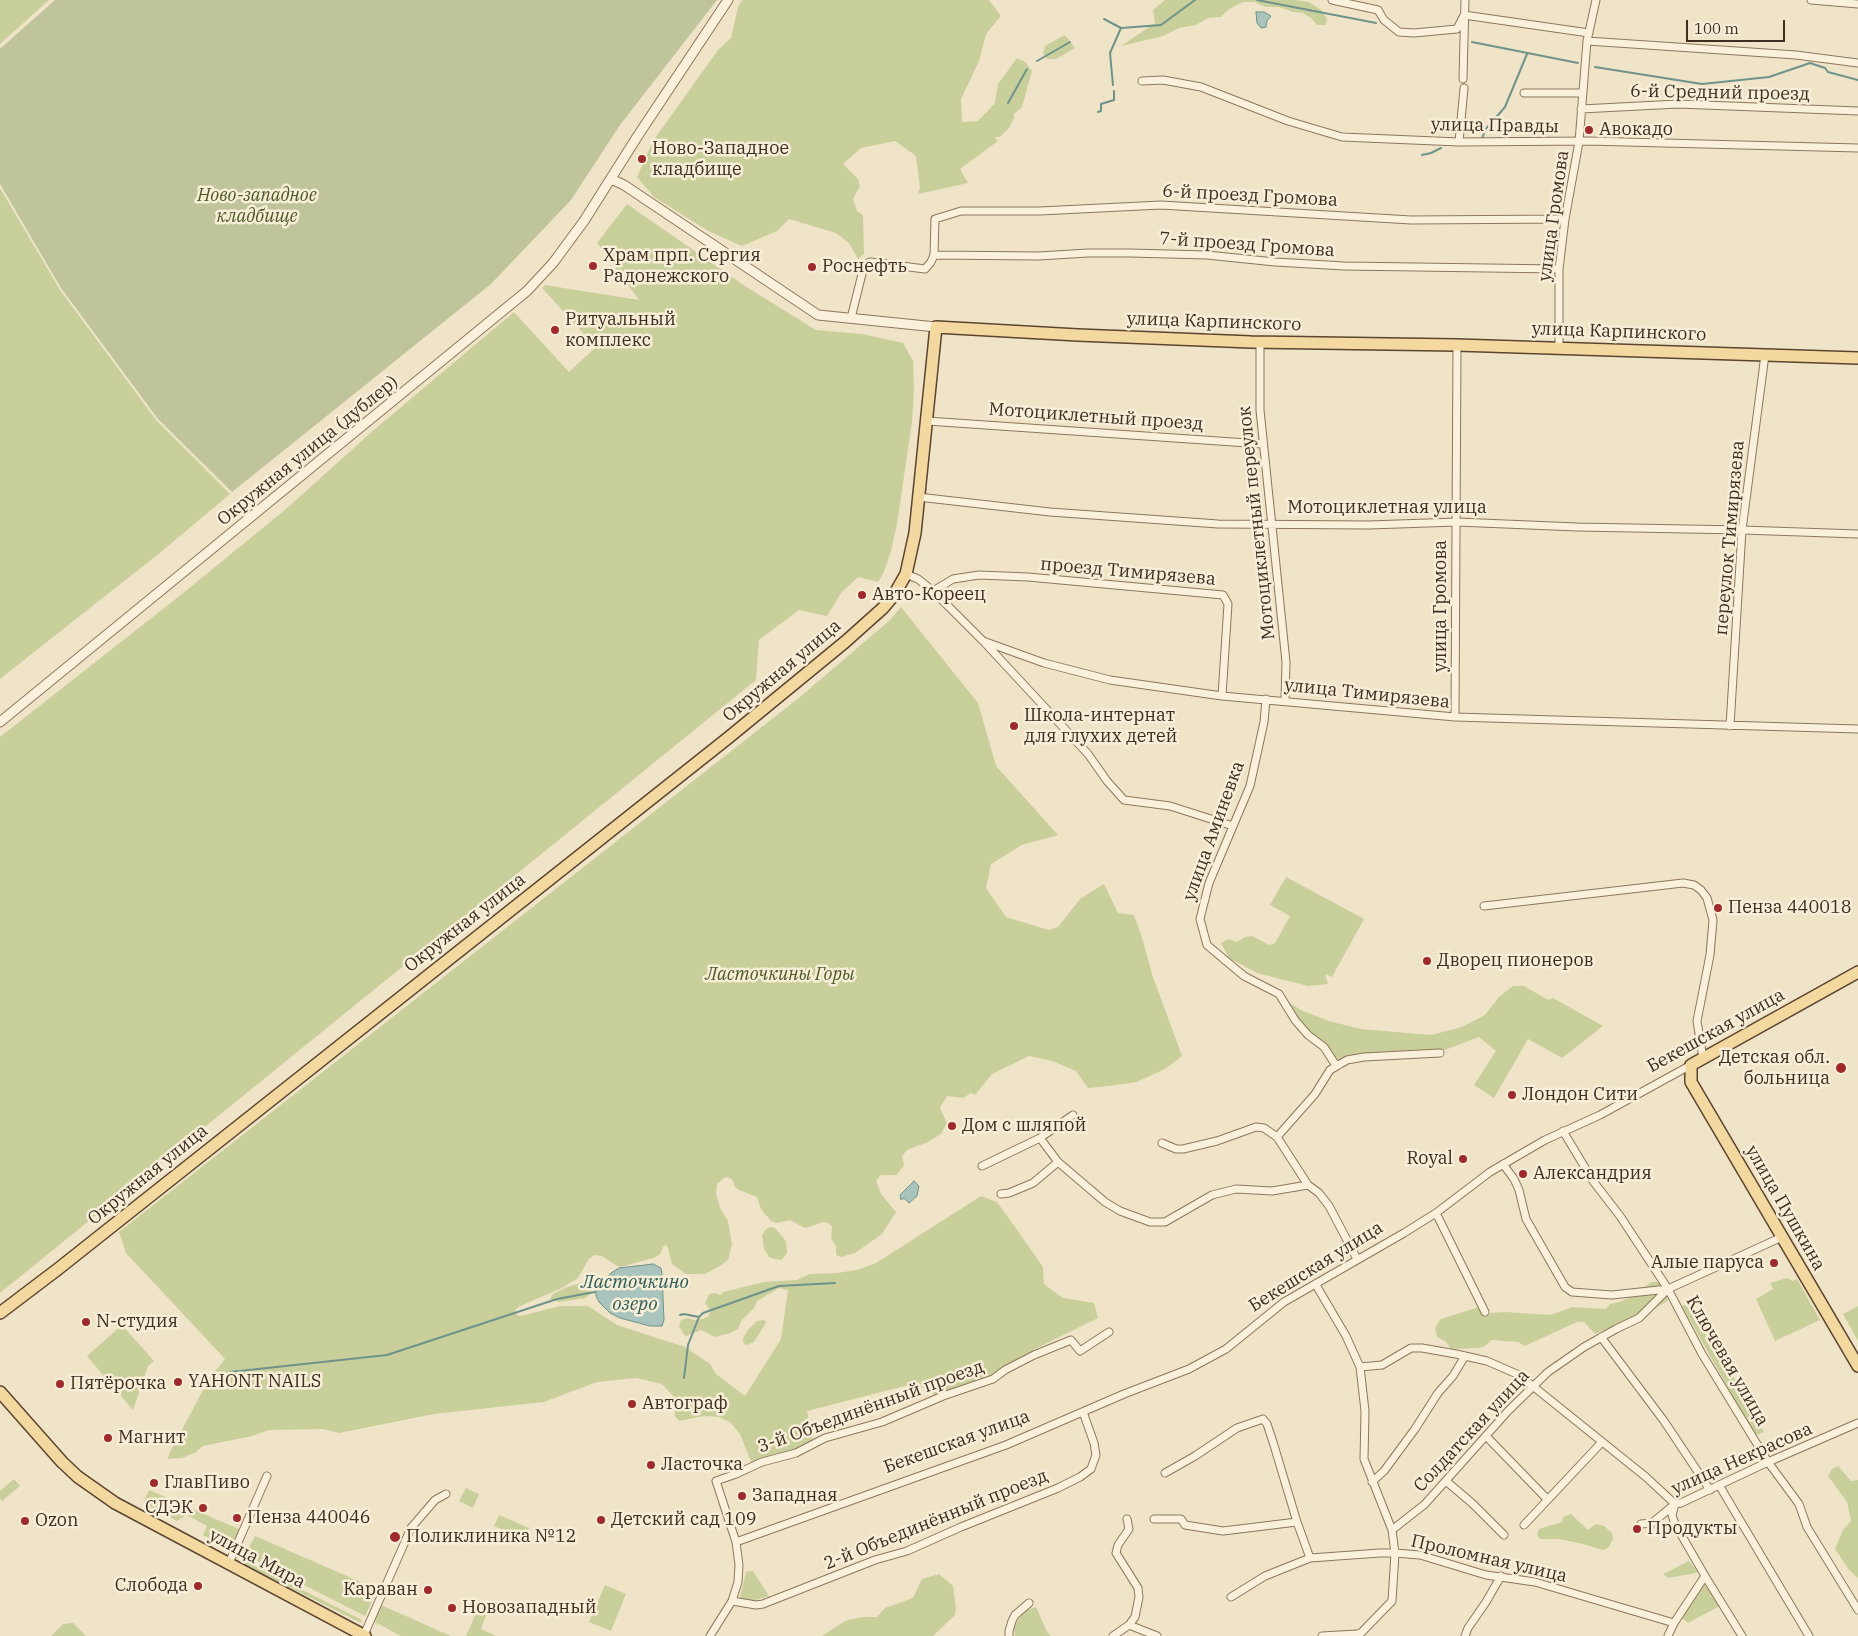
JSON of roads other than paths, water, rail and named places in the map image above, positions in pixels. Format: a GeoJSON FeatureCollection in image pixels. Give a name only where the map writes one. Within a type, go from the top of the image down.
{"type":"FeatureCollection","features":[{"type":"Feature","properties":{"kind":"main road","name":"улица Карпинского"},"geometry":{"type":"LineString","coordinates":[[936,327],[1260,342],[1457,344],[1858,358]]}},
{"type":"Feature","properties":{"kind":"main road","name":"Окружная улица"},"geometry":{"type":"LineString","coordinates":[[0,1313],[728,738],[820,663],[883,608],[894,595],[906,574],[915,533],[936,327]]}},
{"type":"Feature","properties":{"kind":"main road","name":"Бекешская улица"},"geometry":{"type":"LineString","coordinates":[[1691,1065],[1858,972]]}},
{"type":"Feature","properties":{"kind":"main road","name":"улица Пушкина"},"geometry":{"type":"LineString","coordinates":[[1691,1065],[1691,1082],[1858,1366]]}},
{"type":"Feature","properties":{"kind":"main road","name":"улица Мира"},"geometry":{"type":"LineString","coordinates":[[0,1392],[44,1444],[78,1477],[115,1503],[365,1636]]}},
{"type":"Feature","properties":{"kind":"street","name":"Окружная улица (дублер)"},"geometry":{"type":"LineString","coordinates":[[0,722],[527,291],[553,262],[584,221],[728,0]]}},
{"type":"Feature","properties":{"kind":"street"},"geometry":{"type":"LineString","coordinates":[[1332,0],[1378,10],[1384,20],[1399,32],[1414,33],[1456,29],[1464,15]]}},
{"type":"Feature","properties":{"kind":"street"},"geometry":{"type":"LineString","coordinates":[[1463,79],[1465,0]]}},
{"type":"Feature","properties":{"kind":"street","name":"улица Громова"},"geometry":{"type":"LineString","coordinates":[[1559,348],[1559,269],[1565,219],[1579,142],[1587,41],[1596,0]]}},
{"type":"Feature","properties":{"kind":"street"},"geometry":{"type":"LineString","coordinates":[[1810,0],[1858,4]]}},
{"type":"Feature","properties":{"kind":"street"},"geometry":{"type":"LineString","coordinates":[[1464,15],[1590,33]]}},
{"type":"Feature","properties":{"kind":"street"},"geometry":{"type":"LineString","coordinates":[[1587,41],[1796,55],[1858,63]]}},
{"type":"Feature","properties":{"kind":"street","name":"улица Правды"},"geometry":{"type":"LineString","coordinates":[[1142,81],[1163,80],[1201,87],[1288,121],[1342,137],[1459,142],[1579,142],[1858,148]]}},
{"type":"Feature","properties":{"kind":"street"},"geometry":{"type":"LineString","coordinates":[[1459,142],[1464,88]]}},
{"type":"Feature","properties":{"kind":"street"},"geometry":{"type":"LineString","coordinates":[[1524,93],[1582,93]]}},
{"type":"Feature","properties":{"kind":"street","name":"6-й Средний проезд"},"geometry":{"type":"LineString","coordinates":[[1581,109],[1678,104],[1858,111]]}},
{"type":"Feature","properties":{"kind":"street","name":"улица Карпинского"},"geometry":{"type":"LineString","coordinates":[[611,179],[624,185],[818,315],[936,327]]}},
{"type":"Feature","properties":{"kind":"street","name":"6-й проезд Громова"},"geometry":{"type":"LineString","coordinates":[[934,255],[935,219],[961,211],[1040,211],[1161,205],[1411,220],[1565,219]]}},
{"type":"Feature","properties":{"kind":"street","name":"7-й проезд Громова"},"geometry":{"type":"LineString","coordinates":[[934,255],[1039,256],[1130,252],[1207,255],[1275,262],[1344,266],[1559,269]]}},
{"type":"Feature","properties":{"kind":"street"},"geometry":{"type":"LineString","coordinates":[[851,318],[864,266],[870,262],[925,269],[932,262],[934,255]]}},
{"type":"Feature","properties":{"kind":"street","name":"Мотоциклетный переулок"},"geometry":{"type":"LineString","coordinates":[[1260,342],[1262,444],[1286,662],[1286,700]]}},
{"type":"Feature","properties":{"kind":"street","name":"улица Громова"},"geometry":{"type":"LineString","coordinates":[[1455,717],[1457,344]]}},
{"type":"Feature","properties":{"kind":"street","name":"переулок Тимирязева"},"geometry":{"type":"LineString","coordinates":[[1730,726],[1742,530],[1765,355]]}},
{"type":"Feature","properties":{"kind":"street","name":"Мотоциклетный проезд"},"geometry":{"type":"LineString","coordinates":[[927,421],[1262,444]]}},
{"type":"Feature","properties":{"kind":"street","name":"Мотоциклетная улица"},"geometry":{"type":"LineString","coordinates":[[918,497],[1050,512],[1218,524],[1369,525],[1457,522],[1858,534]]}},
{"type":"Feature","properties":{"kind":"street","name":"улица Тимирязева"},"geometry":{"type":"LineString","coordinates":[[906,574],[918,579],[933,591],[983,641],[1044,663],[1110,680],[1222,696],[1286,700],[1455,717],[1858,729]]}},
{"type":"Feature","properties":{"kind":"street","name":"проезд Тимирязева"},"geometry":{"type":"LineString","coordinates":[[933,591],[953,579],[979,575],[1028,577],[1223,595],[1228,604],[1222,696]]}},
{"type":"Feature","properties":{"kind":"street"},"geometry":{"type":"LineString","coordinates":[[983,641],[1088,754],[1106,781],[1124,800],[1170,806],[1233,826]]}},
{"type":"Feature","properties":{"kind":"street","name":"улица Аминевка"},"geometry":{"type":"LineString","coordinates":[[1266,699],[1264,722],[1250,786],[1209,883],[1200,919],[1207,945],[1244,976],[1279,994],[1295,1020],[1324,1047],[1335,1064],[1339,1065]]}},
{"type":"Feature","properties":{"kind":"street"},"geometry":{"type":"LineString","coordinates":[[1484,906],[1683,883],[1694,885],[1707,898],[1713,920],[1710,955],[1697,1021],[1703,1058]]}},
{"type":"Feature","properties":{"kind":"street"},"geometry":{"type":"LineString","coordinates":[[1277,1137],[1315,1094],[1330,1070],[1347,1060],[1364,1057],[1440,1054]]}},
{"type":"Feature","properties":{"kind":"street","name":"Бекешская улица"},"geometry":{"type":"LineString","coordinates":[[736,1542],[1006,1445],[1124,1394],[1189,1369],[1226,1349],[1284,1302],[1316,1285],[1436,1212],[1503,1164],[1563,1132],[1600,1115],[1691,1065]]}},
{"type":"Feature","properties":{"kind":"street"},"geometry":{"type":"LineString","coordinates":[[982,1166],[1040,1138],[1073,1115]]}},
{"type":"Feature","properties":{"kind":"street"},"geometry":{"type":"LineString","coordinates":[[1162,1143],[1176,1149],[1183,1149],[1217,1141],[1256,1127],[1264,1128],[1277,1137],[1308,1185],[1319,1193],[1329,1206],[1357,1259]]}},
{"type":"Feature","properties":{"kind":"street","name":"Ключевая улица"},"geometry":{"type":"LineString","coordinates":[[1563,1132],[1593,1181],[1620,1216],[1668,1288],[1702,1354],[1768,1462],[1799,1504],[1807,1527],[1858,1610]]}},
{"type":"Feature","properties":{"kind":"street"},"geometry":{"type":"LineString","coordinates":[[1040,1138],[1058,1162],[1105,1202],[1150,1222],[1165,1222],[1212,1195],[1236,1189],[1272,1191],[1308,1185]]}},
{"type":"Feature","properties":{"kind":"street"},"geometry":{"type":"LineString","coordinates":[[1001,1194],[1009,1193],[1034,1183],[1058,1162]]}},
{"type":"Feature","properties":{"kind":"street"},"geometry":{"type":"LineString","coordinates":[[1503,1164],[1514,1179],[1519,1190],[1526,1219],[1564,1286],[1572,1292],[1612,1295],[1668,1288]]}},
{"type":"Feature","properties":{"kind":"street"},"geometry":{"type":"LineString","coordinates":[[1436,1212],[1485,1312]]}},
{"type":"Feature","properties":{"kind":"street","name":"Солдатская улица"},"geometry":{"type":"LineString","coordinates":[[1392,1530],[1425,1504],[1508,1411],[1548,1372],[1601,1338],[1639,1318],[1668,1288],[1782,1237]]}},
{"type":"Feature","properties":{"kind":"street"},"geometry":{"type":"LineString","coordinates":[[1231,1597],[1265,1576],[1310,1558],[1396,1553],[1392,1530],[1364,1459],[1365,1411],[1360,1368],[1342,1329],[1316,1285]]}},
{"type":"Feature","properties":{"kind":"street","name":"3-й Объединённый проезд"},"geometry":{"type":"LineString","coordinates":[[736,1542],[716,1481],[762,1462],[796,1452],[825,1438],[882,1422],[943,1396],[993,1379],[1005,1370],[1034,1355],[1071,1340],[1080,1352],[1110,1332]]}},
{"type":"Feature","properties":{"kind":"street"},"geometry":{"type":"LineString","coordinates":[[1601,1338],[1664,1421],[1710,1490]]}},
{"type":"Feature","properties":{"kind":"street"},"geometry":{"type":"LineString","coordinates":[[1360,1368],[1382,1365],[1411,1348],[1487,1361],[1519,1376],[1602,1442],[1675,1504],[1672,1514],[1675,1524],[1742,1636]]}},
{"type":"Feature","properties":{"kind":"street"},"geometry":{"type":"LineString","coordinates":[[1372,1482],[1384,1471],[1415,1429],[1465,1356]]}},
{"type":"Feature","properties":{"kind":"street","name":"2-й Объединённый проезд"},"geometry":{"type":"LineString","coordinates":[[732,1601],[756,1605],[763,1604],[875,1560],[907,1551],[961,1526],[1058,1488],[1080,1477],[1090,1469],[1096,1458],[1094,1443],[1084,1412]]}},
{"type":"Feature","properties":{"kind":"street"},"geometry":{"type":"LineString","coordinates":[[1165,1473],[1237,1428],[1263,1419],[1267,1424],[1310,1558]]}},
{"type":"Feature","properties":{"kind":"street","name":"улица Некрасова"},"geometry":{"type":"LineString","coordinates":[[1641,1524],[1652,1523],[1675,1504],[1681,1504],[1768,1462],[1858,1423]]}},
{"type":"Feature","properties":{"kind":"street"},"geometry":{"type":"LineString","coordinates":[[1486,1436],[1547,1499]]}},
{"type":"Feature","properties":{"kind":"street"},"geometry":{"type":"LineString","coordinates":[[1524,1525],[1602,1442]]}},
{"type":"Feature","properties":{"kind":"street"},"geometry":{"type":"LineString","coordinates":[[229,1564],[267,1476]]}},
{"type":"Feature","properties":{"kind":"street"},"geometry":{"type":"LineString","coordinates":[[1446,1481],[1504,1534]]}},
{"type":"Feature","properties":{"kind":"street"},"geometry":{"type":"LineString","coordinates":[[1719,1485],[1809,1636]]}},
{"type":"Feature","properties":{"kind":"street"},"geometry":{"type":"LineString","coordinates":[[365,1636],[411,1528],[435,1500],[446,1494]]}},
{"type":"Feature","properties":{"kind":"street"},"geometry":{"type":"LineString","coordinates":[[1154,1518],[1181,1519],[1186,1525],[1222,1531],[1297,1522]]}},
{"type":"Feature","properties":{"kind":"street"},"geometry":{"type":"LineString","coordinates":[[1113,1636],[1129,1625],[1135,1617],[1139,1597],[1138,1588],[1116,1553],[1118,1545],[1129,1529],[1127,1519]]}},
{"type":"Feature","properties":{"kind":"street"},"geometry":{"type":"LineString","coordinates":[[710,1636],[732,1601],[738,1582],[740,1565],[736,1542]]}},
{"type":"Feature","properties":{"kind":"street","name":"Проломная улица"},"geometry":{"type":"LineString","coordinates":[[1322,1636],[1361,1633],[1392,1601],[1396,1553],[1420,1555],[1486,1575],[1535,1582],[1674,1623]]}},
{"type":"Feature","properties":{"kind":"street"},"geometry":{"type":"LineString","coordinates":[[1465,1636],[1468,1628],[1501,1576]]}},
{"type":"Feature","properties":{"kind":"street"},"geometry":{"type":"LineString","coordinates":[[1668,1636],[1674,1623],[1705,1576]]}},
{"type":"Feature","properties":{"kind":"street"},"geometry":{"type":"LineString","coordinates":[[1010,1636],[1010,1626],[1015,1616],[1030,1603]]}},
{"type":"Feature","properties":{"kind":"street"},"geometry":{"type":"LineString","coordinates":[[1129,1625],[1157,1636]]}},
{"type":"Feature","properties":{"kind":"water"},"geometry":{"type":"Polygon","coordinates":[[[1256,12],[1264,12],[1271,16],[1267,21],[1266,27],[1261,28],[1257,23],[1256,12]]]}},
{"type":"Feature","properties":{"kind":"water"},"geometry":{"type":"Polygon","coordinates":[[[914,1181],[919,1186],[917,1196],[909,1203],[904,1198],[901,1200],[900,1195],[914,1181]]]}},
{"type":"Feature","properties":{"kind":"water","name":"Ласточкино озеро"},"geometry":{"type":"Polygon","coordinates":[[[653,1264],[661,1268],[662,1274],[664,1320],[662,1326],[650,1326],[620,1318],[610,1313],[599,1302],[596,1296],[596,1289],[611,1273],[619,1268],[653,1264]]]}},
{"type":"Feature","properties":{"kind":"waterway"},"geometry":{"type":"LineString","coordinates":[[1113,85],[1110,53],[1121,28],[1161,25],[1195,0]]}},
{"type":"Feature","properties":{"kind":"waterway"},"geometry":{"type":"LineString","coordinates":[[1257,0],[1376,23]]}},
{"type":"Feature","properties":{"kind":"waterway"},"geometry":{"type":"LineString","coordinates":[[1104,19],[1121,28]]}},
{"type":"Feature","properties":{"kind":"waterway"},"geometry":{"type":"LineString","coordinates":[[1037,61],[1070,42]]}},
{"type":"Feature","properties":{"kind":"waterway"},"geometry":{"type":"LineString","coordinates":[[1472,42],[1578,63]]}},
{"type":"Feature","properties":{"kind":"waterway"},"geometry":{"type":"LineString","coordinates":[[1482,139],[1485,130],[1505,107],[1527,54]]}},
{"type":"Feature","properties":{"kind":"waterway"},"geometry":{"type":"LineString","coordinates":[[1595,67],[1702,84],[1769,77],[1810,63],[1825,68],[1828,72],[1858,80]]}},
{"type":"Feature","properties":{"kind":"waterway"},"geometry":{"type":"LineString","coordinates":[[1008,103],[1027,69]]}},
{"type":"Feature","properties":{"kind":"waterway"},"geometry":{"type":"LineString","coordinates":[[1098,112],[1101,111],[1101,104],[1114,100],[1114,91]]}},
{"type":"Feature","properties":{"kind":"waterway"},"geometry":{"type":"LineString","coordinates":[[1422,155],[1441,148]]}},
{"type":"Feature","properties":{"kind":"waterway"},"geometry":{"type":"LineString","coordinates":[[684,1378],[688,1345],[699,1317],[703,1313],[779,1286],[835,1283]]}},
{"type":"Feature","properties":{"kind":"waterway"},"geometry":{"type":"LineString","coordinates":[[230,1372],[387,1355],[557,1299],[595,1292]]}},
{"type":"Feature","properties":{"kind":"waterway"},"geometry":{"type":"LineString","coordinates":[[680,1315],[699,1317]]}},
{"type":"Feature","properties":{"kind":"place","name":"Авокадо"},"geometry":{"type":"Point","coordinates":[1589,130]}},
{"type":"Feature","properties":{"kind":"place","name":"Ново-Западное кладбище"},"geometry":{"type":"Point","coordinates":[642,159]}},
{"type":"Feature","properties":{"kind":"place","name":"Храм прп. Сергия Радонежского"},"geometry":{"type":"Point","coordinates":[593,266]}},
{"type":"Feature","properties":{"kind":"place","name":"Роснефть"},"geometry":{"type":"Point","coordinates":[812,267]}},
{"type":"Feature","properties":{"kind":"place","name":"Ритуальный комплекс"},"geometry":{"type":"Point","coordinates":[555,330]}},
{"type":"Feature","properties":{"kind":"place","name":"Авто-Кореец"},"geometry":{"type":"Point","coordinates":[862,595]}},
{"type":"Feature","properties":{"kind":"place","name":"Школа-интернат для глухих детей"},"geometry":{"type":"Point","coordinates":[1014,726]}},
{"type":"Feature","properties":{"kind":"place","name":"Пенза 440018"},"geometry":{"type":"Point","coordinates":[1718,908]}},
{"type":"Feature","properties":{"kind":"place","name":"Дворец пионеров"},"geometry":{"type":"Point","coordinates":[1427,961]}},
{"type":"Feature","properties":{"kind":"place","name":"Детская обл. больница"},"geometry":{"type":"Point","coordinates":[1841,1068]}},
{"type":"Feature","properties":{"kind":"place","name":"Лондон Сити"},"geometry":{"type":"Point","coordinates":[1512,1095]}},
{"type":"Feature","properties":{"kind":"place","name":"Дом с шляпой"},"geometry":{"type":"Point","coordinates":[952,1126]}},
{"type":"Feature","properties":{"kind":"place","name":"Royal"},"geometry":{"type":"Point","coordinates":[1463,1159]}},
{"type":"Feature","properties":{"kind":"place","name":"Александрия"},"geometry":{"type":"Point","coordinates":[1523,1174]}},
{"type":"Feature","properties":{"kind":"place","name":"Алые паруса"},"geometry":{"type":"Point","coordinates":[1774,1263]}},
{"type":"Feature","properties":{"kind":"place","name":"N-студия"},"geometry":{"type":"Point","coordinates":[86,1322]}},
{"type":"Feature","properties":{"kind":"place","name":"YAHONT NAILS"},"geometry":{"type":"Point","coordinates":[178,1382]}},
{"type":"Feature","properties":{"kind":"place","name":"Пятёрочка"},"geometry":{"type":"Point","coordinates":[60,1384]}},
{"type":"Feature","properties":{"kind":"place","name":"Автограф"},"geometry":{"type":"Point","coordinates":[632,1404]}},
{"type":"Feature","properties":{"kind":"place","name":"Магнит"},"geometry":{"type":"Point","coordinates":[108,1438]}},
{"type":"Feature","properties":{"kind":"place","name":"Ласточка"},"geometry":{"type":"Point","coordinates":[651,1465]}},
{"type":"Feature","properties":{"kind":"place","name":"ГлавПиво"},"geometry":{"type":"Point","coordinates":[154,1483]}},
{"type":"Feature","properties":{"kind":"place","name":"Западная"},"geometry":{"type":"Point","coordinates":[742,1496]}},
{"type":"Feature","properties":{"kind":"place","name":"СДЭК"},"geometry":{"type":"Point","coordinates":[203,1508]}},
{"type":"Feature","properties":{"kind":"place","name":"Пенза 440046"},"geometry":{"type":"Point","coordinates":[237,1518]}},
{"type":"Feature","properties":{"kind":"place","name":"Детский сад 109"},"geometry":{"type":"Point","coordinates":[601,1520]}},
{"type":"Feature","properties":{"kind":"place","name":"Ozon"},"geometry":{"type":"Point","coordinates":[25,1521]}},
{"type":"Feature","properties":{"kind":"place","name":"Продукты"},"geometry":{"type":"Point","coordinates":[1637,1529]}},
{"type":"Feature","properties":{"kind":"place","name":"Поликлиника №12"},"geometry":{"type":"Point","coordinates":[395,1537]}},
{"type":"Feature","properties":{"kind":"place","name":"Слобода"},"geometry":{"type":"Point","coordinates":[198,1586]}},
{"type":"Feature","properties":{"kind":"place","name":"Караван"},"geometry":{"type":"Point","coordinates":[428,1590]}},
{"type":"Feature","properties":{"kind":"place","name":"Новозападный"},"geometry":{"type":"Point","coordinates":[452,1608]}},
{"type":"Feature","properties":{"kind":"park label","name":"Ново-западное кладбище"},"geometry":{"type":"Point","coordinates":[257,206]}},
{"type":"Feature","properties":{"kind":"park label","name":"Ласточкины Горы"},"geometry":{"type":"Point","coordinates":[780,975]}}]}
